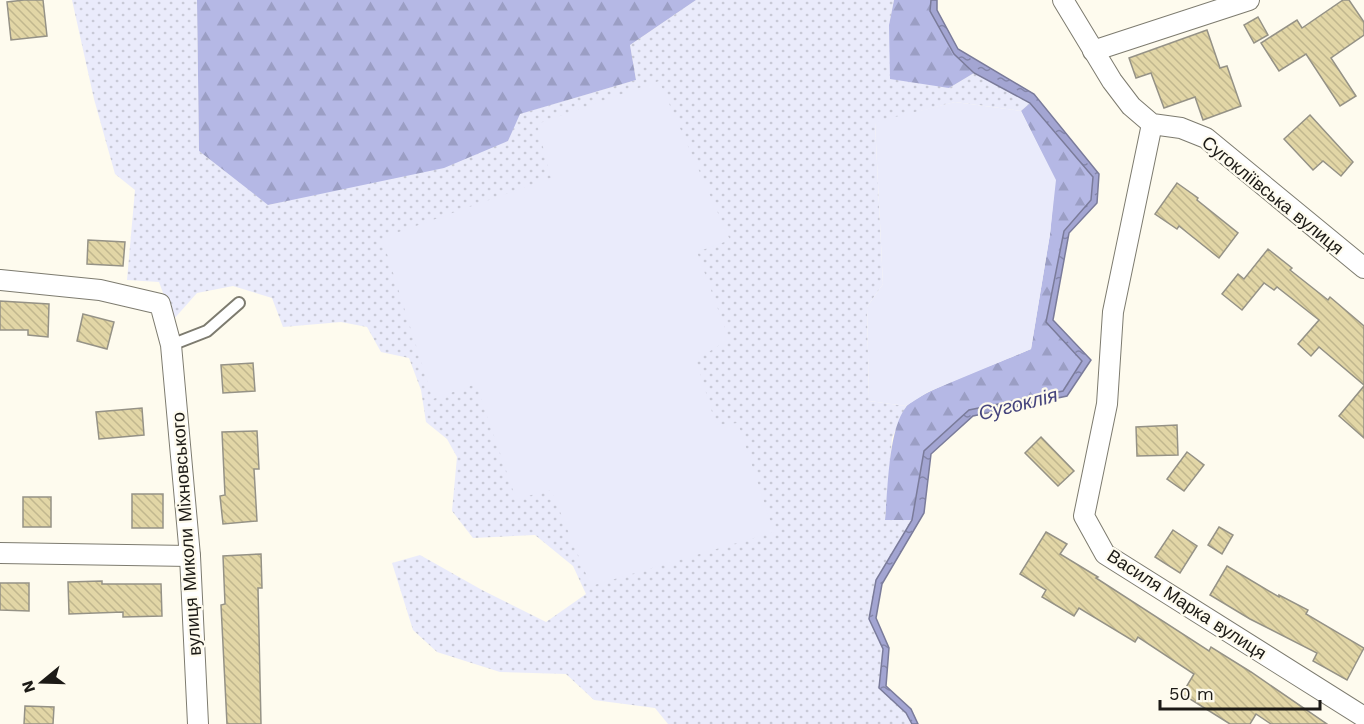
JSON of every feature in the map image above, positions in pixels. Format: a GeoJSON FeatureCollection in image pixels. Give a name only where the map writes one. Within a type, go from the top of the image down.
{"type":"FeatureCollection","features":[{"type":"Feature","properties":{"kind":"street"},"geometry":{"type":"LineString","coordinates":[[1063,0],[1093,51],[1131,106],[1152,124]]}},
{"type":"Feature","properties":{"kind":"street"},"geometry":{"type":"LineString","coordinates":[[1093,51],[1241,1]]}},
{"type":"Feature","properties":{"kind":"street","name":"Сугокліївська вулиця"},"geometry":{"type":"LineString","coordinates":[[1152,124],[1181,128],[1206,138],[1364,268]]}},
{"type":"Feature","properties":{"kind":"street","name":"Василя Марка вулиця"},"geometry":{"type":"LineString","coordinates":[[1152,124],[1113,312],[1107,404],[1083,516],[1105,554],[1364,717]]}},
{"type":"Feature","properties":{"kind":"street","name":"вулиця Миколи Міхновського"},"geometry":{"type":"LineString","coordinates":[[0,280],[100,290],[160,304],[171,345],[190,556],[198,724]]}},
{"type":"Feature","properties":{"kind":"street"},"geometry":{"type":"LineString","coordinates":[[0,553],[190,556]]}},
{"type":"Feature","properties":{"kind":"lane"},"geometry":{"type":"LineString","coordinates":[[171,345],[207,331],[239,303]]}},
{"type":"Feature","properties":{"kind":"shaded area"},"geometry":{"type":"Polygon","coordinates":[[[72,0],[197,0],[199,151],[269,205],[508,141],[519,114],[636,80],[630,45],[696,0],[894,0],[889,25],[949,88],[974,73],[1030,103],[1021,111],[955,102],[875,123],[883,284],[867,307],[869,401],[906,406],[892,438],[885,519],[912,520],[876,580],[869,619],[883,649],[880,688],[906,714],[912,724],[668,724],[655,708],[594,700],[566,674],[500,672],[437,652],[413,630],[392,563],[420,555],[546,622],[586,594],[573,566],[535,535],[473,538],[452,511],[457,457],[447,439],[426,422],[421,390],[409,358],[381,352],[367,327],[341,322],[283,327],[272,298],[233,286],[197,293],[173,320],[159,282],[127,280],[135,190],[115,174],[94,99],[72,0]]]}},
{"type":"Feature","properties":{"kind":"shaded area"},"geometry":{"type":"Polygon","coordinates":[[[659,81],[730,240],[697,252],[729,339],[696,360],[716,425],[738,423],[774,532],[591,586],[551,490],[516,499],[476,384],[433,399],[382,238],[551,178],[537,124],[659,81]]]}},
{"type":"Feature","properties":{"kind":"shaded area"},"geometry":{"type":"Polygon","coordinates":[[[955,102],[1021,111],[1056,180],[1050,234],[1031,349],[928,392],[906,406],[869,401],[867,307],[883,284],[875,122],[955,102]]]}},
{"type":"Feature","properties":{"kind":"green space"},"geometry":{"type":"Polygon","coordinates":[[[197,0],[696,0],[630,45],[636,80],[520,114],[508,141],[444,168],[268,205],[199,151],[197,0]]]}},
{"type":"Feature","properties":{"kind":"green space"},"geometry":{"type":"Polygon","coordinates":[[[894,0],[931,0],[930,11],[954,54],[974,73],[949,88],[890,79],[889,25],[894,0]]]}},
{"type":"Feature","properties":{"kind":"green space"},"geometry":{"type":"Polygon","coordinates":[[[1030,103],[1093,177],[1091,200],[1064,231],[1046,322],[1082,360],[1063,391],[969,410],[924,451],[912,520],[885,520],[892,445],[900,417],[906,407],[927,393],[1031,349],[1050,234],[1055,180],[1021,111],[1030,103]]]}},
{"type":"Feature","properties":{"kind":"water","name":"Сугоклія"},"geometry":{"type":"Polygon","coordinates":[[[931,0],[937,0],[937,10],[958,49],[1034,94],[1099,174],[1097,203],[1069,233],[1053,320],[1091,360],[1067,396],[973,416],[931,454],[924,513],[882,584],[876,618],[889,648],[886,686],[911,709],[918,724],[912,724],[906,713],[879,688],[883,649],[869,619],[876,580],[912,520],[924,451],[969,410],[1063,391],[1082,361],[1046,322],[1064,231],[1091,200],[1093,177],[1030,103],[974,73],[954,54],[930,11],[931,0]]]}},
{"type":"Feature","properties":{"kind":"building"},"geometry":{"type":"Polygon","coordinates":[[[43,0],[47,36],[11,40],[7,2],[43,0]]]}},
{"type":"Feature","properties":{"kind":"building"},"geometry":{"type":"Polygon","coordinates":[[[1343,0],[1349,0],[1364,22],[1364,35],[1331,58],[1356,96],[1340,106],[1306,54],[1279,71],[1261,43],[1297,20],[1302,28],[1343,0]]]}},
{"type":"Feature","properties":{"kind":"building"},"geometry":{"type":"Polygon","coordinates":[[[1258,17],[1268,35],[1254,43],[1244,25],[1258,17]]]}},
{"type":"Feature","properties":{"kind":"building"},"geometry":{"type":"Polygon","coordinates":[[[1207,30],[1220,68],[1227,66],[1241,106],[1203,120],[1195,97],[1164,108],[1151,73],[1136,78],[1129,58],[1207,30]]]}},
{"type":"Feature","properties":{"kind":"building"},"geometry":{"type":"Polygon","coordinates":[[[1310,115],[1353,162],[1341,176],[1323,161],[1313,170],[1284,139],[1310,115]]]}},
{"type":"Feature","properties":{"kind":"building"},"geometry":{"type":"Polygon","coordinates":[[[1177,183],[1238,233],[1219,258],[1179,226],[1177,229],[1155,214],[1177,183]]]}},
{"type":"Feature","properties":{"kind":"building"},"geometry":{"type":"Polygon","coordinates":[[[88,240],[125,242],[123,266],[87,264],[88,240]]]}},
{"type":"Feature","properties":{"kind":"building"},"geometry":{"type":"Polygon","coordinates":[[[1268,249],[1292,268],[1290,270],[1328,300],[1330,297],[1364,326],[1364,385],[1319,347],[1311,356],[1298,344],[1319,320],[1277,287],[1274,290],[1264,283],[1242,310],[1222,294],[1238,274],[1244,279],[1268,249]]]}},
{"type":"Feature","properties":{"kind":"building"},"geometry":{"type":"Polygon","coordinates":[[[0,301],[49,304],[48,337],[28,335],[28,330],[0,330],[0,301]]]}},
{"type":"Feature","properties":{"kind":"building"},"geometry":{"type":"Polygon","coordinates":[[[83,314],[114,322],[107,349],[77,341],[83,314]]]}},
{"type":"Feature","properties":{"kind":"building"},"geometry":{"type":"Polygon","coordinates":[[[253,363],[255,391],[223,393],[221,365],[253,363]]]}},
{"type":"Feature","properties":{"kind":"building"},"geometry":{"type":"Polygon","coordinates":[[[1364,386],[1364,438],[1339,416],[1364,386]]]}},
{"type":"Feature","properties":{"kind":"building"},"geometry":{"type":"Polygon","coordinates":[[[142,408],[144,435],[99,439],[96,412],[142,408]]]}},
{"type":"Feature","properties":{"kind":"building"},"geometry":{"type":"Polygon","coordinates":[[[1177,425],[1178,455],[1137,456],[1136,427],[1177,425]]]}},
{"type":"Feature","properties":{"kind":"building"},"geometry":{"type":"Polygon","coordinates":[[[257,431],[259,469],[254,469],[257,521],[223,524],[220,496],[225,495],[222,432],[257,431]]]}},
{"type":"Feature","properties":{"kind":"building"},"geometry":{"type":"Polygon","coordinates":[[[1041,437],[1074,471],[1058,486],[1025,453],[1041,437]]]}},
{"type":"Feature","properties":{"kind":"building"},"geometry":{"type":"Polygon","coordinates":[[[1187,452],[1204,465],[1184,491],[1167,479],[1187,452]]]}},
{"type":"Feature","properties":{"kind":"building"},"geometry":{"type":"Polygon","coordinates":[[[132,494],[163,494],[163,528],[132,528],[132,494]]]}},
{"type":"Feature","properties":{"kind":"building"},"geometry":{"type":"Polygon","coordinates":[[[23,497],[51,497],[51,527],[23,527],[23,497]]]}},
{"type":"Feature","properties":{"kind":"building"},"geometry":{"type":"Polygon","coordinates":[[[1219,527],[1233,535],[1222,554],[1208,545],[1219,527]]]}},
{"type":"Feature","properties":{"kind":"building"},"geometry":{"type":"Polygon","coordinates":[[[1173,530],[1197,546],[1180,573],[1155,557],[1173,530]]]}},
{"type":"Feature","properties":{"kind":"building"},"geometry":{"type":"Polygon","coordinates":[[[1046,532],[1067,544],[1060,554],[1209,651],[1211,647],[1251,672],[1327,724],[1271,724],[1256,714],[1250,724],[1230,724],[1182,694],[1194,674],[1138,637],[1135,642],[1079,608],[1074,616],[1042,597],[1046,590],[1020,574],[1046,532]]]}},
{"type":"Feature","properties":{"kind":"building"},"geometry":{"type":"Polygon","coordinates":[[[261,554],[262,588],[258,588],[261,724],[227,724],[221,605],[225,604],[223,556],[261,554]]]}},
{"type":"Feature","properties":{"kind":"building"},"geometry":{"type":"Polygon","coordinates":[[[1227,566],[1279,597],[1279,595],[1308,610],[1306,614],[1364,648],[1347,680],[1313,661],[1317,653],[1250,619],[1210,595],[1227,566]]]}},
{"type":"Feature","properties":{"kind":"building"},"geometry":{"type":"Polygon","coordinates":[[[102,581],[102,584],[161,584],[162,616],[123,617],[123,612],[69,614],[68,582],[102,581]]]}},
{"type":"Feature","properties":{"kind":"building"},"geometry":{"type":"Polygon","coordinates":[[[0,583],[29,583],[29,611],[0,610],[0,583]]]}},
{"type":"Feature","properties":{"kind":"building"},"geometry":{"type":"Polygon","coordinates":[[[25,706],[54,707],[53,724],[24,724],[25,706]]]}}]}
